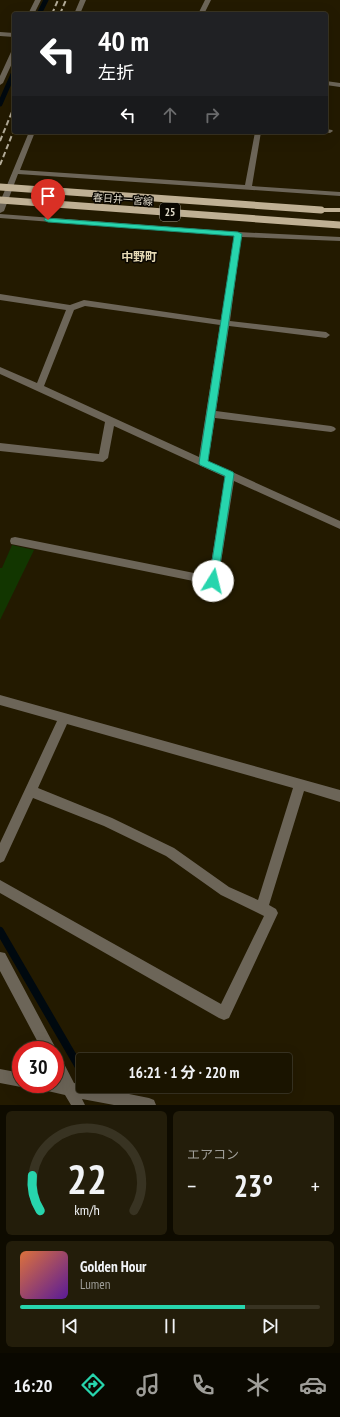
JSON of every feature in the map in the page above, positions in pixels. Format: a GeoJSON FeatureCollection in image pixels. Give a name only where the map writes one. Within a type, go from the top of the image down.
{"type":"FeatureCollection","features":[{"type":"Feature","properties":{"kind":"main road","name":"春日井一宮線"},"geometry":{"type":"LineString","coordinates":[[0,187],[321,210],[340,210]]}},
{"type":"Feature","properties":{"kind":"main road","name":"春日井一宮線"},"geometry":{"type":"LineString","coordinates":[[0,200],[340,225]]}},
{"type":"Feature","properties":{"kind":"street"},"geometry":{"type":"LineString","coordinates":[[32,12],[38,0]]}},
{"type":"Feature","properties":{"kind":"street"},"geometry":{"type":"LineString","coordinates":[[78,12],[83,0]]}},
{"type":"Feature","properties":{"kind":"street"},"geometry":{"type":"LineString","coordinates":[[202,12],[208,0]]}},
{"type":"Feature","properties":{"kind":"street"},"geometry":{"type":"LineString","coordinates":[[0,34],[12,36]]}},
{"type":"Feature","properties":{"kind":"street"},"geometry":{"type":"LineString","coordinates":[[0,83],[12,56]]}},
{"type":"Feature","properties":{"kind":"street"},"geometry":{"type":"LineString","coordinates":[[328,83],[340,85]]}},
{"type":"Feature","properties":{"kind":"street"},"geometry":{"type":"LineString","coordinates":[[0,211],[31,134]]}},
{"type":"Feature","properties":{"kind":"street"},"geometry":{"type":"LineString","coordinates":[[248,188],[258,134]]}},
{"type":"Feature","properties":{"kind":"street"},"geometry":{"type":"LineString","coordinates":[[16,172],[340,194]]}},
{"type":"Feature","properties":{"kind":"street"},"geometry":{"type":"LineString","coordinates":[[0,216],[340,240]]}},
{"type":"Feature","properties":{"kind":"street"},"geometry":{"type":"LineString","coordinates":[[203,463],[238,234]]}},
{"type":"Feature","properties":{"kind":"street"},"geometry":{"type":"LineString","coordinates":[[0,297],[71,308],[84,303],[225,323],[326,335]]}},
{"type":"Feature","properties":{"kind":"street"},"geometry":{"type":"LineString","coordinates":[[39,388],[71,308]]}},
{"type":"Feature","properties":{"kind":"street"},"geometry":{"type":"LineString","coordinates":[[0,370],[340,525]]}},
{"type":"Feature","properties":{"kind":"street"},"geometry":{"type":"LineString","coordinates":[[211,414],[331,429]]}},
{"type":"Feature","properties":{"kind":"street"},"geometry":{"type":"LineString","coordinates":[[0,447],[103,458],[110,420]]}},
{"type":"Feature","properties":{"kind":"street"},"geometry":{"type":"LineString","coordinates":[[16,541],[213,581],[230,474]]}},
{"type":"Feature","properties":{"kind":"street"},"geometry":{"type":"LineString","coordinates":[[0,700],[340,796]]}},
{"type":"Feature","properties":{"kind":"street"},"geometry":{"type":"LineString","coordinates":[[0,858],[64,718]]}},
{"type":"Feature","properties":{"kind":"street"},"geometry":{"type":"LineString","coordinates":[[262,909],[300,785]]}},
{"type":"Feature","properties":{"kind":"street"},"geometry":{"type":"LineString","coordinates":[[0,886],[224,1013],[272,913],[225,891],[170,852],[108,822],[30,791]]}},
{"type":"Feature","properties":{"kind":"street"},"geometry":{"type":"LineString","coordinates":[[0,958],[44,1041]]}},
{"type":"Feature","properties":{"kind":"street"},"geometry":{"type":"LineString","coordinates":[[0,1076],[12,1078]]}},
{"type":"Feature","properties":{"kind":"street"},"geometry":{"type":"LineString","coordinates":[[64,1078],[78,1105]]}},
{"type":"Feature","properties":{"kind":"street"},"geometry":{"type":"LineString","coordinates":[[64,1088],[150,1105]]}},
{"type":"Feature","properties":{"kind":"green space"},"geometry":{"type":"Polygon","coordinates":[[[12,545],[34,550],[0,620],[0,568],[2,568],[12,545]]]}},
{"type":"Feature","properties":{"kind":"waterway"},"geometry":{"type":"LineString","coordinates":[[40,12],[46,0]]}},
{"type":"Feature","properties":{"kind":"waterway"},"geometry":{"type":"LineString","coordinates":[[0,104],[12,77]]}},
{"type":"Feature","properties":{"kind":"waterway"},"geometry":{"type":"LineString","coordinates":[[0,931],[76,1062]]}},
{"type":"Feature","properties":{"kind":"railway"},"geometry":{"type":"LineString","coordinates":[[53,12],[58,0]]}},
{"type":"Feature","properties":{"kind":"railway"},"geometry":{"type":"LineString","coordinates":[[61,12],[66,0]]}},
{"type":"Feature","properties":{"kind":"railway"},"geometry":{"type":"LineString","coordinates":[[0,141],[12,112]]}},
{"type":"Feature","properties":{"kind":"railway"},"geometry":{"type":"LineString","coordinates":[[0,165],[12,134]]}},
{"type":"Feature","properties":{"kind":"district","name":"中野町"},"geometry":{"type":"Point","coordinates":[139,257]}},
{"type":"Feature","properties":{"kind":"route"},"geometry":{"type":"LineString","coordinates":[[48,220],[238,234],[203,463],[230,474],[213,581]]}}]}
